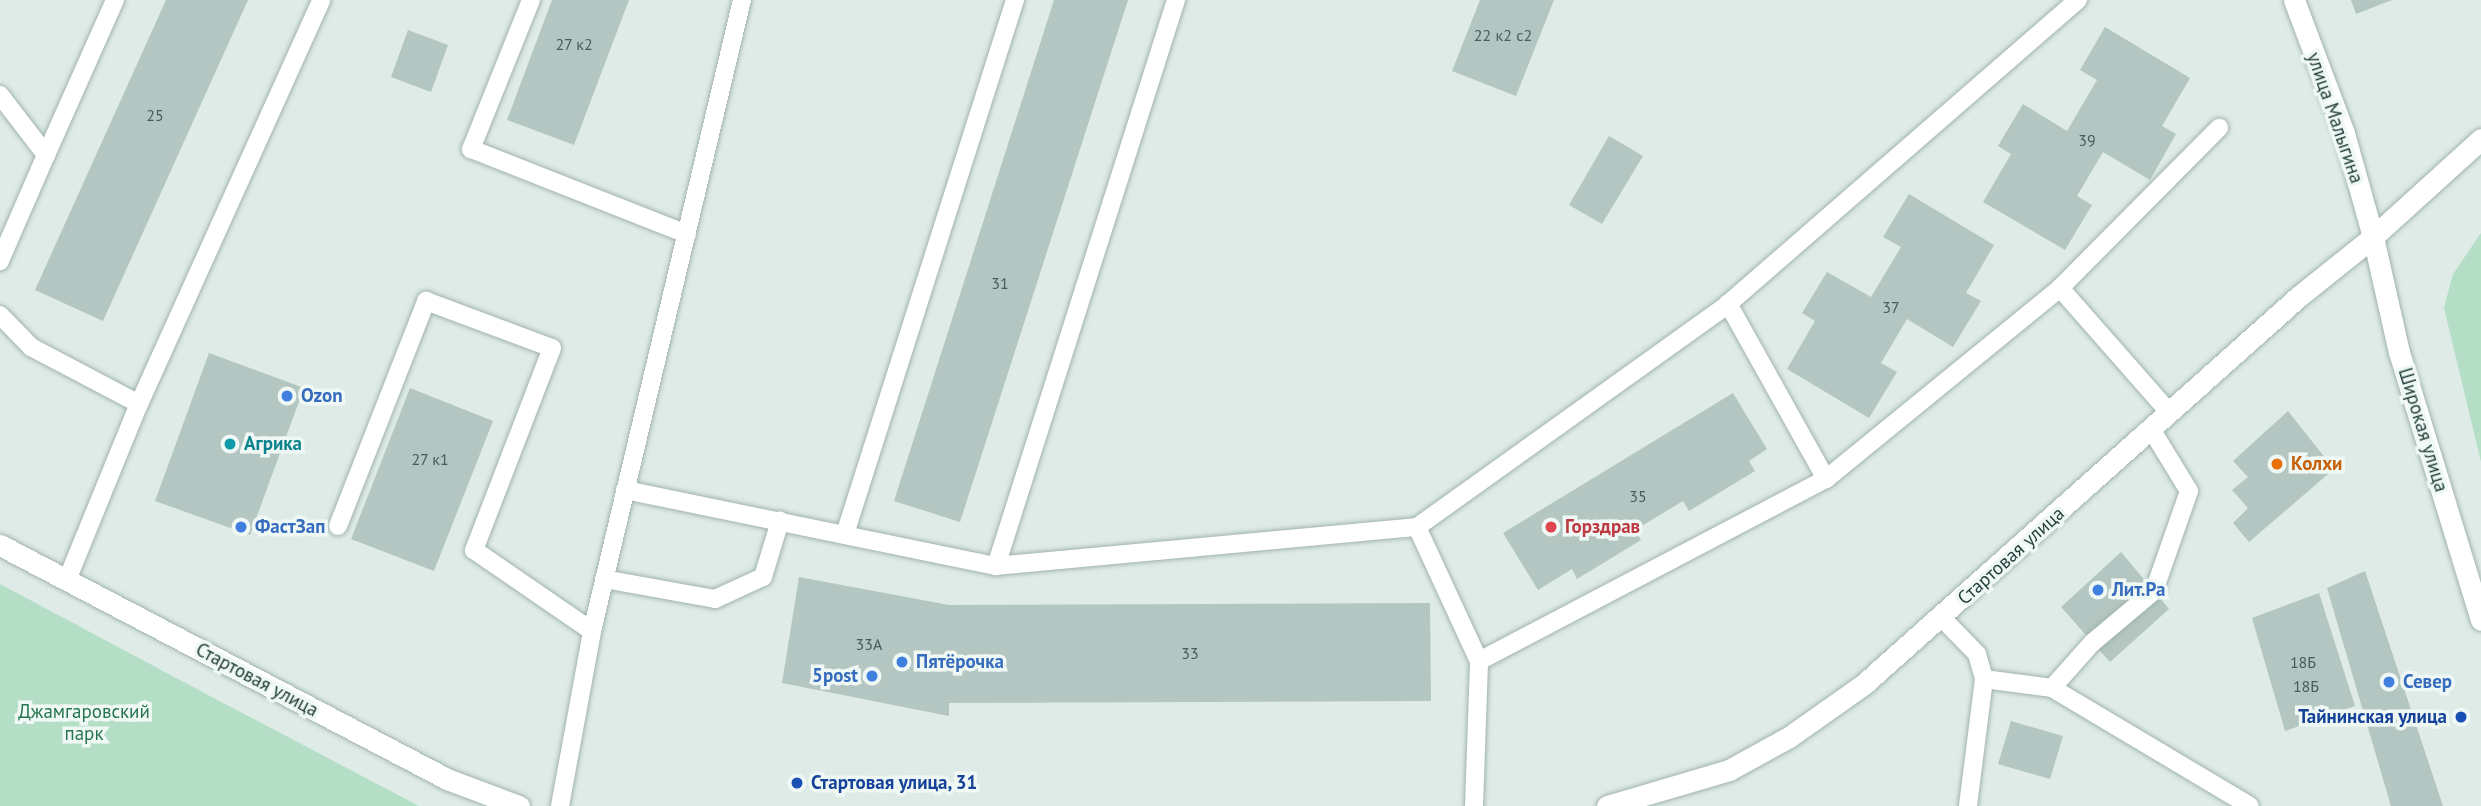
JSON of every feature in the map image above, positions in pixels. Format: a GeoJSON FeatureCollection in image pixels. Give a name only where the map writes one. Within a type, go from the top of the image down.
{"type":"FeatureCollection","features":[{"type":"Feature","properties":{"kind":"street","name":"улица Малыгина"},"geometry":{"type":"LineString","coordinates":[[2294,0],[2344,133],[2373,237]]}},
{"type":"Feature","properties":{"kind":"street"},"geometry":{"type":"LineString","coordinates":[[2373,237],[2481,139]]}},
{"type":"Feature","properties":{"kind":"street","name":"Стартовая улица"},"geometry":{"type":"LineString","coordinates":[[1607,806],[1729,770],[1789,737],[1864,684],[1942,618],[2169,412],[2373,237]]}},
{"type":"Feature","properties":{"kind":"street","name":"Широкая улица"},"geometry":{"type":"LineString","coordinates":[[2373,237],[2399,352],[2480,616]]}},
{"type":"Feature","properties":{"kind":"street","name":"Стартовая улица"},"geometry":{"type":"LineString","coordinates":[[0,544],[447,779],[519,806]]}},
{"type":"Feature","properties":{"kind":"lane"},"geometry":{"type":"LineString","coordinates":[[0,261],[115,0]]}},
{"type":"Feature","properties":{"kind":"lane"},"geometry":{"type":"LineString","coordinates":[[67,580],[139,404],[321,0]]}},
{"type":"Feature","properties":{"kind":"lane"},"geometry":{"type":"LineString","coordinates":[[531,0],[471,149],[687,234]]}},
{"type":"Feature","properties":{"kind":"lane"},"geometry":{"type":"LineString","coordinates":[[561,806],[592,631],[742,0]]}},
{"type":"Feature","properties":{"kind":"lane"},"geometry":{"type":"LineString","coordinates":[[845,534],[1015,0]]}},
{"type":"Feature","properties":{"kind":"lane"},"geometry":{"type":"LineString","coordinates":[[996,566],[1176,0]]}},
{"type":"Feature","properties":{"kind":"lane"},"geometry":{"type":"LineString","coordinates":[[625,490],[996,566],[1417,527],[1728,304],[2078,0]]}},
{"type":"Feature","properties":{"kind":"lane"},"geometry":{"type":"LineString","coordinates":[[0,95],[46,155]]}},
{"type":"Feature","properties":{"kind":"lane"},"geometry":{"type":"LineString","coordinates":[[1479,661],[1826,479],[2060,288],[2219,128]]}},
{"type":"Feature","properties":{"kind":"lane"},"geometry":{"type":"LineString","coordinates":[[2060,288],[2169,412]]}},
{"type":"Feature","properties":{"kind":"lane"},"geometry":{"type":"LineString","coordinates":[[338,526],[426,300],[552,348],[474,550],[592,631]]}},
{"type":"Feature","properties":{"kind":"lane"},"geometry":{"type":"LineString","coordinates":[[1728,304],[1826,479]]}},
{"type":"Feature","properties":{"kind":"lane"},"geometry":{"type":"LineString","coordinates":[[0,315],[31,347],[139,404]]}},
{"type":"Feature","properties":{"kind":"lane"},"geometry":{"type":"LineString","coordinates":[[2052,688],[2092,643],[2154,591],[2189,491],[2151,429]]}},
{"type":"Feature","properties":{"kind":"lane"},"geometry":{"type":"LineString","coordinates":[[604,579],[715,599],[763,576],[780,521]]}},
{"type":"Feature","properties":{"kind":"lane"},"geometry":{"type":"LineString","coordinates":[[1417,527],[1479,661],[1474,806]]}},
{"type":"Feature","properties":{"kind":"lane"},"geometry":{"type":"LineString","coordinates":[[1942,618],[1978,654],[1984,680],[1968,806]]}},
{"type":"Feature","properties":{"kind":"lane"},"geometry":{"type":"LineString","coordinates":[[1984,680],[2052,688],[2250,806]]}},
{"type":"Feature","properties":{"kind":"green space"},"geometry":{"type":"Polygon","coordinates":[[[2481,233],[2481,462],[2444,308],[2453,274],[2481,233]]]}},
{"type":"Feature","properties":{"kind":"green space","name":"Джамгаровский парк"},"geometry":{"type":"Polygon","coordinates":[[[0,584],[193,687],[419,806],[0,806],[0,584]]]}},
{"type":"Feature","properties":{"kind":"building"},"geometry":{"type":"Polygon","coordinates":[[[166,0],[248,0],[103,321],[35,290],[166,0]]]}},
{"type":"Feature","properties":{"kind":"building"},"geometry":{"type":"Polygon","coordinates":[[[552,0],[629,0],[574,145],[507,120],[552,0]]]}},
{"type":"Feature","properties":{"kind":"building"},"geometry":{"type":"Polygon","coordinates":[[[1054,0],[1128,0],[960,522],[894,501],[1054,0]]]}},
{"type":"Feature","properties":{"kind":"building"},"geometry":{"type":"Polygon","coordinates":[[[1480,0],[1554,0],[1516,96],[1452,71],[1480,0]]]}},
{"type":"Feature","properties":{"kind":"building"},"geometry":{"type":"Polygon","coordinates":[[[2351,0],[2392,0],[2356,14],[2351,0]]]}},
{"type":"Feature","properties":{"kind":"building"},"geometry":{"type":"Polygon","coordinates":[[[2105,27],[2190,78],[2162,126],[2176,134],[2150,180],[2103,152],[2077,196],[2092,205],[2065,250],[1983,202],[2011,154],[1998,146],[2023,104],[2067,131],[2097,80],[2080,70],[2105,27]]]}},
{"type":"Feature","properties":{"kind":"building"},"geometry":{"type":"Polygon","coordinates":[[[408,30],[448,45],[431,92],[391,77],[408,30]]]}},
{"type":"Feature","properties":{"kind":"building"},"geometry":{"type":"Polygon","coordinates":[[[1609,136],[1643,156],[1602,224],[1569,205],[1609,136]]]}},
{"type":"Feature","properties":{"kind":"building"},"geometry":{"type":"Polygon","coordinates":[[[1909,194],[1994,245],[1966,293],[1981,301],[1953,347],[1907,319],[1881,363],[1897,372],[1869,418],[1787,369],[1815,321],[1802,313],[1827,272],[1871,297],[1901,247],[1883,237],[1909,194]]]}},
{"type":"Feature","properties":{"kind":"building","name":"Агрика"},"geometry":{"type":"Polygon","coordinates":[[[209,353],[304,388],[250,535],[155,501],[209,353]]]}},
{"type":"Feature","properties":{"kind":"building"},"geometry":{"type":"Polygon","coordinates":[[[410,388],[493,421],[434,571],[351,539],[410,388]]]}},
{"type":"Feature","properties":{"kind":"building"},"geometry":{"type":"Polygon","coordinates":[[[1733,393],[1767,449],[1749,461],[1755,471],[1689,511],[1683,501],[1635,530],[1641,540],[1577,579],[1572,569],[1538,590],[1503,533],[1733,393]]]}},
{"type":"Feature","properties":{"kind":"building"},"geometry":{"type":"Polygon","coordinates":[[[2288,411],[2334,469],[2249,542],[2233,523],[2248,508],[2232,490],[2248,477],[2233,461],[2288,411]]]}},
{"type":"Feature","properties":{"kind":"building"},"geometry":{"type":"Polygon","coordinates":[[[2121,552],[2169,609],[2110,662],[2061,607],[2121,552]]]}},
{"type":"Feature","properties":{"kind":"building"},"geometry":{"type":"Polygon","coordinates":[[[2365,571],[2443,806],[2391,806],[2327,588],[2365,571]]]}},
{"type":"Feature","properties":{"kind":"building"},"geometry":{"type":"Polygon","coordinates":[[[799,577],[949,605],[1430,603],[1431,701],[949,703],[949,716],[782,683],[799,577]]]}},
{"type":"Feature","properties":{"kind":"building"},"geometry":{"type":"Polygon","coordinates":[[[2319,593],[2355,706],[2285,731],[2252,618],[2319,593]]]}},
{"type":"Feature","properties":{"kind":"building"},"geometry":{"type":"Polygon","coordinates":[[[2011,721],[2063,736],[2050,779],[1998,764],[2011,721]]]}},
{"type":"Feature","properties":{"kind":"place","name":"Ozon"},"geometry":{"type":"Point","coordinates":[287,396]}},
{"type":"Feature","properties":{"kind":"place","name":"Агрика"},"geometry":{"type":"Point","coordinates":[230,444]}},
{"type":"Feature","properties":{"kind":"place","name":"Колхи"},"geometry":{"type":"Point","coordinates":[2277,464]}},
{"type":"Feature","properties":{"kind":"place","name":"ФастЗап"},"geometry":{"type":"Point","coordinates":[241,527]}},
{"type":"Feature","properties":{"kind":"place","name":"Горздрав"},"geometry":{"type":"Point","coordinates":[1551,527]}},
{"type":"Feature","properties":{"kind":"place","name":"Лит.Ра"},"geometry":{"type":"Point","coordinates":[2098,590]}},
{"type":"Feature","properties":{"kind":"place","name":"Пятёрочка"},"geometry":{"type":"Point","coordinates":[902,662]}},
{"type":"Feature","properties":{"kind":"place","name":"5post"},"geometry":{"type":"Point","coordinates":[872,676]}},
{"type":"Feature","properties":{"kind":"place","name":"Север"},"geometry":{"type":"Point","coordinates":[2389,682]}},
{"type":"Feature","properties":{"kind":"place","name":"Тайнинская улица"},"geometry":{"type":"Point","coordinates":[2461,717]}},
{"type":"Feature","properties":{"kind":"place","name":"Стартовая улица, 31"},"geometry":{"type":"Point","coordinates":[797,783]}}]}
